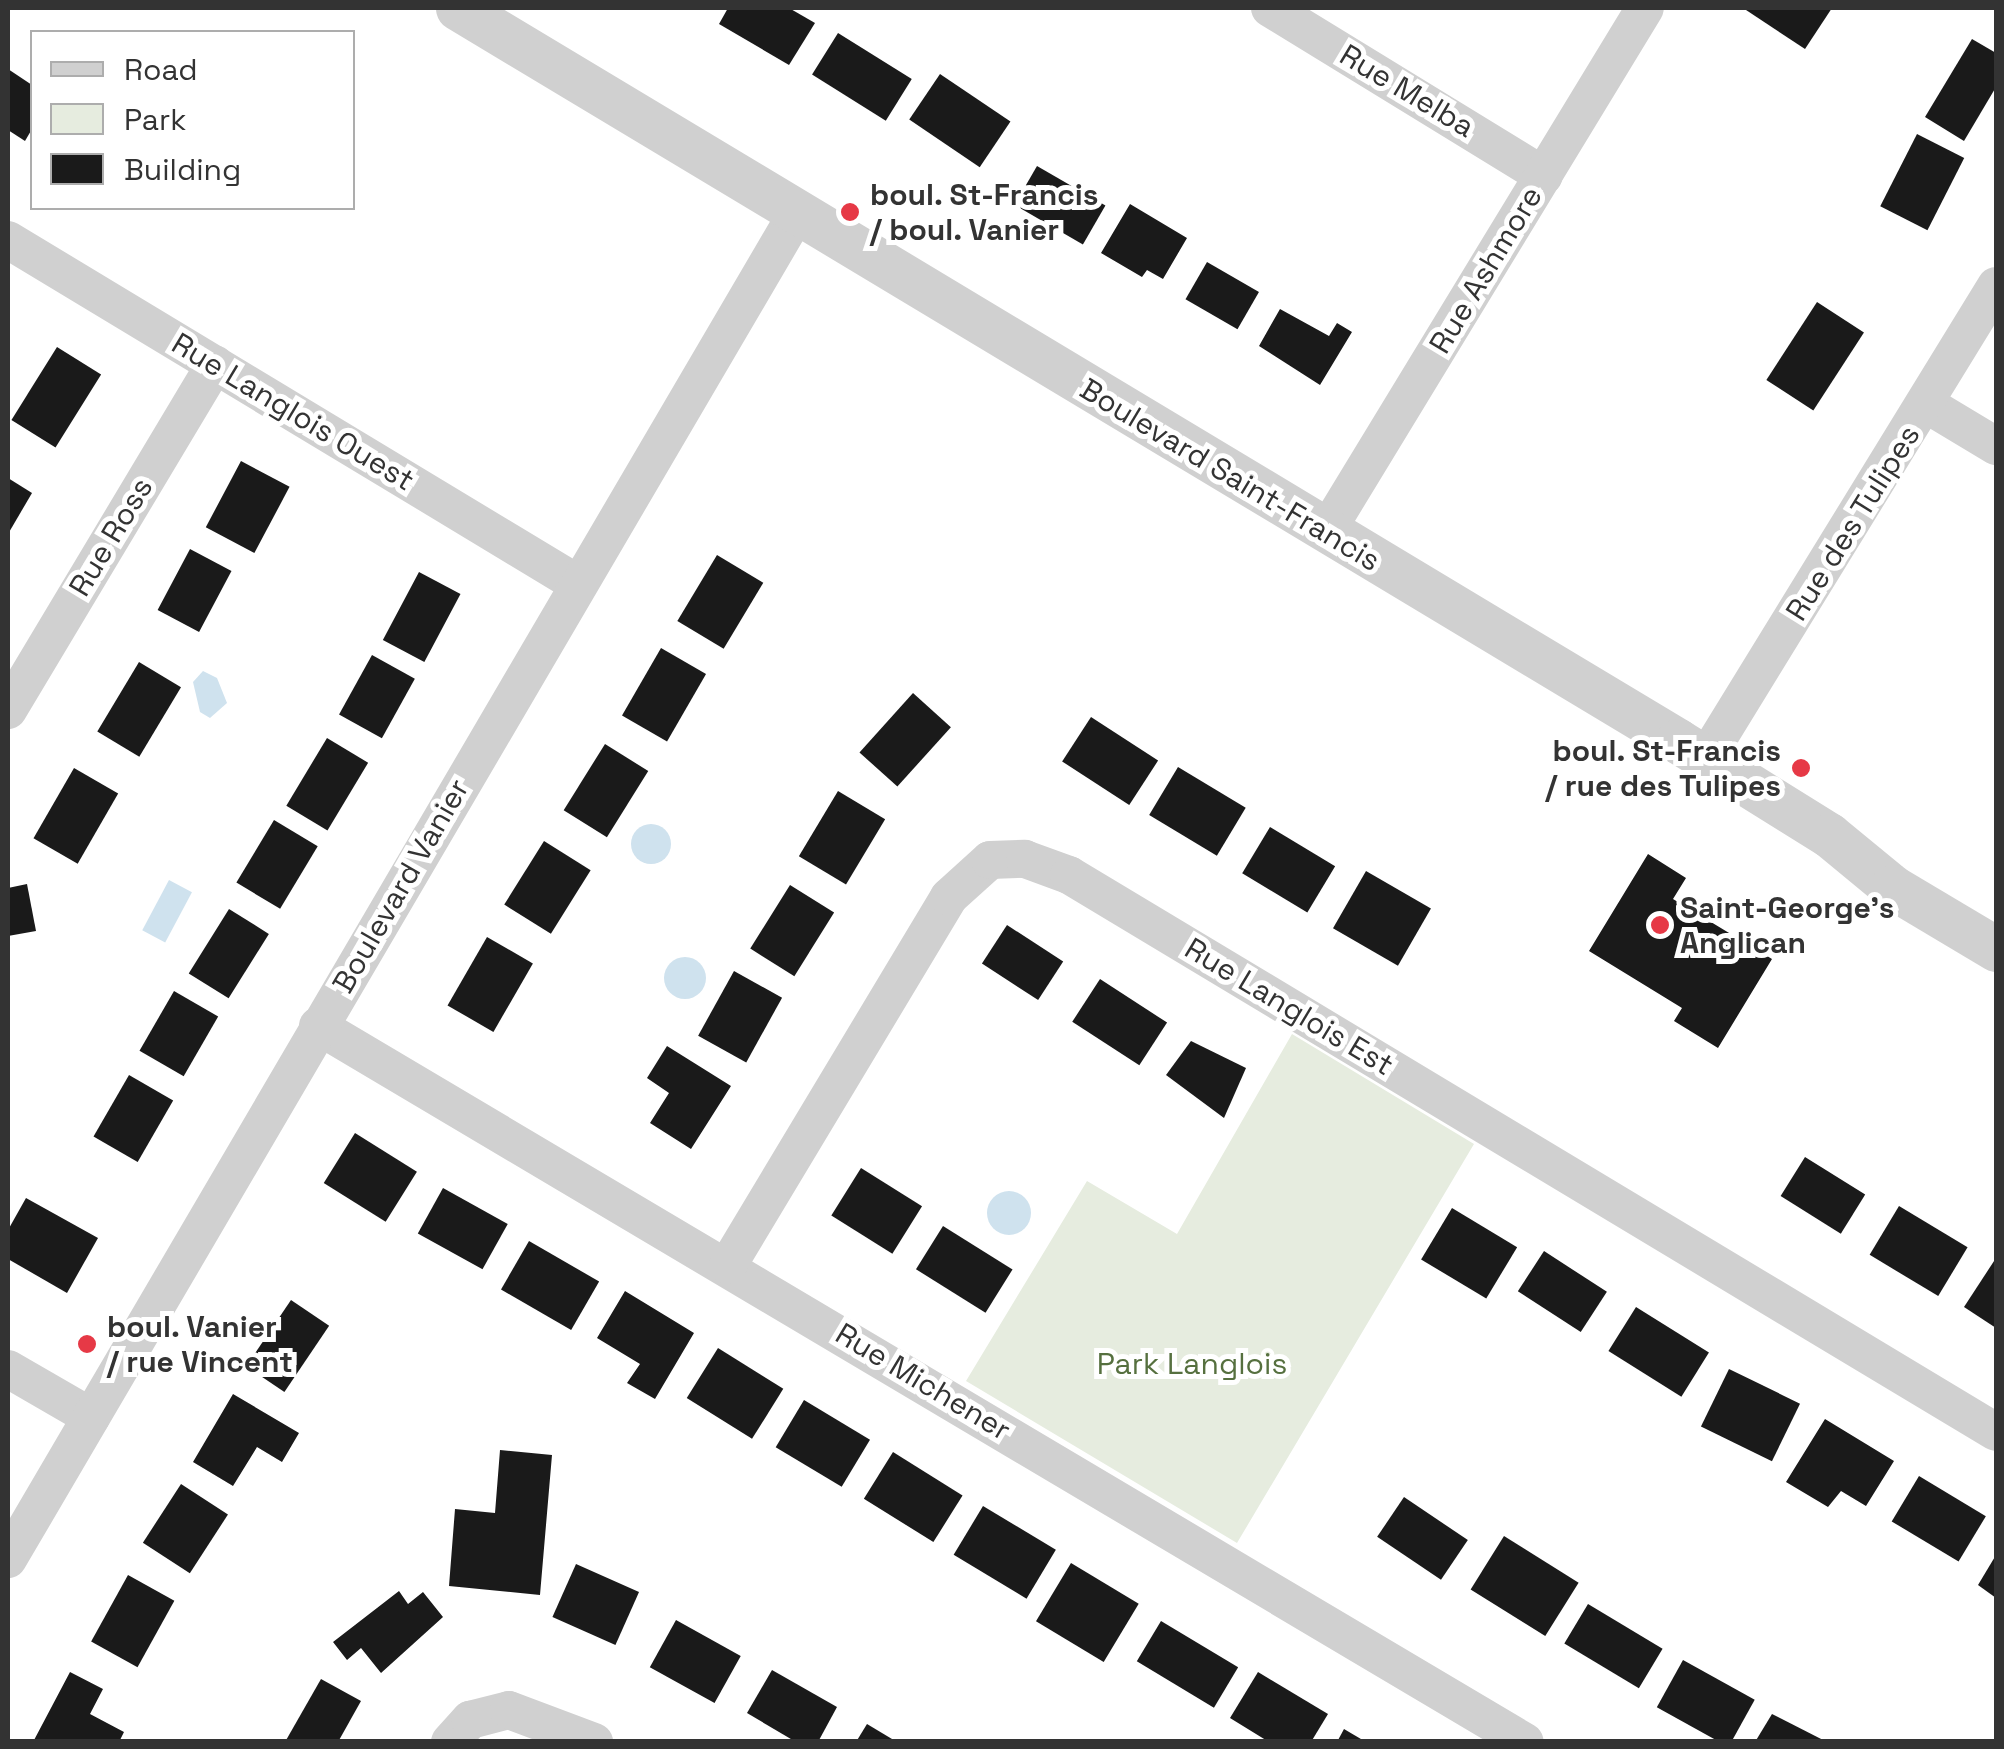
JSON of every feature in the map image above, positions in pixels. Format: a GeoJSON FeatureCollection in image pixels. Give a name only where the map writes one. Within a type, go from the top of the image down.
{"type":"FeatureCollection","features":[{"type":"Feature","properties":{"kind":"street","name":"Boulevard Saint-Francis"},"geometry":{"type":"LineString","coordinates":[[458,8],[796,215],[1706,758],[1829,835],[1892,887],[1996,949]]}},
{"type":"Feature","properties":{"kind":"street","name":"Rue Melba"},"geometry":{"type":"LineString","coordinates":[[1270,8],[1544,176]]}},
{"type":"Feature","properties":{"kind":"street","name":"Rue Ashmore"},"geometry":{"type":"LineString","coordinates":[[1326,532],[1646,8]]}},
{"type":"Feature","properties":{"kind":"street","name":"Boulevard Vanier"},"geometry":{"type":"LineString","coordinates":[[8,1559],[796,215]]}},
{"type":"Feature","properties":{"kind":"street","name":"Rue Langlois Ouest"},"geometry":{"type":"LineString","coordinates":[[8,240],[578,584]]}},
{"type":"Feature","properties":{"kind":"street","name":"Rue des Tulipes"},"geometry":{"type":"LineString","coordinates":[[1706,758],[1996,286]]}},
{"type":"Feature","properties":{"kind":"street","name":"Rue Ross"},"geometry":{"type":"LineString","coordinates":[[8,710],[215,364]]}},
{"type":"Feature","properties":{"kind":"street"},"geometry":{"type":"LineString","coordinates":[[1926,404],[1996,446]]}},
{"type":"Feature","properties":{"kind":"street","name":"Rue Langlois Est"},"geometry":{"type":"LineString","coordinates":[[728,1266],[949,897],[990,860],[1025,859],[1069,875],[1996,1432]]}},
{"type":"Feature","properties":{"kind":"street","name":"Rue Michener"},"geometry":{"type":"LineString","coordinates":[[318,1026],[1525,1742]]}},
{"type":"Feature","properties":{"kind":"street"},"geometry":{"type":"LineString","coordinates":[[8,1369],[91,1417]]}},
{"type":"Feature","properties":{"kind":"street"},"geometry":{"type":"LineString","coordinates":[[450,1742],[470,1720],[509,1710],[560,1724],[594,1742]]}},
{"type":"Feature","properties":{"kind":"green space","name":"Park Langlois"},"geometry":{"type":"Polygon","coordinates":[[[1292,1034],[1474,1144],[1237,1543],[966,1381],[1087,1181],[1177,1234],[1292,1034]]]}},
{"type":"Feature","properties":{"kind":"water"},"geometry":{"type":"Polygon","coordinates":[[[203,671],[217,678],[227,703],[210,718],[200,712],[193,682],[203,671]]]}},
{"type":"Feature","properties":{"kind":"water"},"geometry":{"type":"Polygon","coordinates":[[[651,824],[665,830],[671,844],[665,858],[651,864],[637,858],[631,844],[637,830],[651,824]]]}},
{"type":"Feature","properties":{"kind":"water"},"geometry":{"type":"Polygon","coordinates":[[[169,880],[192,892],[165,943],[142,930],[169,880]]]}},
{"type":"Feature","properties":{"kind":"water"},"geometry":{"type":"Polygon","coordinates":[[[685,957],[700,963],[706,978],[700,993],[685,999],[670,993],[664,978],[670,963],[685,957]]]}},
{"type":"Feature","properties":{"kind":"water"},"geometry":{"type":"Polygon","coordinates":[[[1009,1191],[1025,1197],[1031,1213],[1025,1229],[1009,1235],[993,1229],[987,1213],[993,1197],[1009,1191]]]}},
{"type":"Feature","properties":{"kind":"building"},"geometry":{"type":"Polygon","coordinates":[[[728,8],[789,8],[815,23],[789,65],[719,24],[728,8]]]}},
{"type":"Feature","properties":{"kind":"building"},"geometry":{"type":"Polygon","coordinates":[[[1743,8],[1832,8],[1805,49],[1743,8]]]}},
{"type":"Feature","properties":{"kind":"building"},"geometry":{"type":"Polygon","coordinates":[[[838,33],[912,79],[886,121],[812,75],[838,33]]]}},
{"type":"Feature","properties":{"kind":"building"},"geometry":{"type":"Polygon","coordinates":[[[1972,39],[1996,53],[1996,87],[1964,141],[1925,117],[1972,39]]]}},
{"type":"Feature","properties":{"kind":"building"},"geometry":{"type":"Polygon","coordinates":[[[8,69],[30,84],[30,132],[25,141],[8,130],[8,69]]]}},
{"type":"Feature","properties":{"kind":"building"},"geometry":{"type":"Polygon","coordinates":[[[940,74],[1010,122],[980,167],[909,120],[940,74]]]}},
{"type":"Feature","properties":{"kind":"building"},"geometry":{"type":"Polygon","coordinates":[[[1917,134],[1964,158],[1927,230],[1880,206],[1917,134]]]}},
{"type":"Feature","properties":{"kind":"building"},"geometry":{"type":"Polygon","coordinates":[[[1037,166],[1105,206],[1083,244],[1014,205],[1037,166]]]}},
{"type":"Feature","properties":{"kind":"building"},"geometry":{"type":"Polygon","coordinates":[[[1130,204],[1187,238],[1163,279],[1147,270],[1142,277],[1101,253],[1130,204]]]}},
{"type":"Feature","properties":{"kind":"building"},"geometry":{"type":"Polygon","coordinates":[[[1207,262],[1259,292],[1237,329],[1186,299],[1207,262]]]}},
{"type":"Feature","properties":{"kind":"building"},"geometry":{"type":"Polygon","coordinates":[[[1817,302],[1864,332],[1813,410],[1766,380],[1817,302]]]}},
{"type":"Feature","properties":{"kind":"building"},"geometry":{"type":"Polygon","coordinates":[[[1280,309],[1329,336],[1337,323],[1352,332],[1320,385],[1259,346],[1280,309]]]}},
{"type":"Feature","properties":{"kind":"building"},"geometry":{"type":"Polygon","coordinates":[[[57,347],[101,375],[56,447],[11,420],[57,347]]]}},
{"type":"Feature","properties":{"kind":"building"},"geometry":{"type":"Polygon","coordinates":[[[241,461],[290,487],[254,553],[206,527],[241,461]]]}},
{"type":"Feature","properties":{"kind":"building"},"geometry":{"type":"Polygon","coordinates":[[[8,478],[32,493],[8,534],[8,478]]]}},
{"type":"Feature","properties":{"kind":"building"},"geometry":{"type":"Polygon","coordinates":[[[190,549],[231,571],[199,632],[158,610],[190,549]]]}},
{"type":"Feature","properties":{"kind":"building"},"geometry":{"type":"Polygon","coordinates":[[[717,555],[763,583],[724,649],[677,621],[717,555]]]}},
{"type":"Feature","properties":{"kind":"building"},"geometry":{"type":"Polygon","coordinates":[[[419,572],[460,594],[424,662],[383,640],[419,572]]]}},
{"type":"Feature","properties":{"kind":"building"},"geometry":{"type":"Polygon","coordinates":[[[661,648],[706,674],[667,742],[622,716],[661,648]]]}},
{"type":"Feature","properties":{"kind":"building"},"geometry":{"type":"Polygon","coordinates":[[[372,655],[415,679],[382,738],[339,714],[372,655]]]}},
{"type":"Feature","properties":{"kind":"building"},"geometry":{"type":"Polygon","coordinates":[[[139,662],[181,687],[139,757],[97,731],[139,662]]]}},
{"type":"Feature","properties":{"kind":"building"},"geometry":{"type":"Polygon","coordinates":[[[913,693],[951,727],[897,787],[859,752],[913,693]]]}},
{"type":"Feature","properties":{"kind":"building"},"geometry":{"type":"Polygon","coordinates":[[[1091,717],[1158,761],[1129,805],[1062,761],[1091,717]]]}},
{"type":"Feature","properties":{"kind":"building"},"geometry":{"type":"Polygon","coordinates":[[[327,738],[368,763],[327,830],[286,806],[327,738]]]}},
{"type":"Feature","properties":{"kind":"building"},"geometry":{"type":"Polygon","coordinates":[[[605,744],[648,771],[607,837],[564,810],[605,744]]]}},
{"type":"Feature","properties":{"kind":"building"},"geometry":{"type":"Polygon","coordinates":[[[1178,767],[1246,808],[1217,856],[1149,815],[1178,767]]]}},
{"type":"Feature","properties":{"kind":"building"},"geometry":{"type":"Polygon","coordinates":[[[74,768],[118,794],[78,864],[34,838],[74,768]]]}},
{"type":"Feature","properties":{"kind":"building"},"geometry":{"type":"Polygon","coordinates":[[[838,791],[885,819],[846,884],[799,856],[838,791]]]}},
{"type":"Feature","properties":{"kind":"building"},"geometry":{"type":"Polygon","coordinates":[[[274,820],[318,846],[280,909],[236,883],[274,820]]]}},
{"type":"Feature","properties":{"kind":"building"},"geometry":{"type":"Polygon","coordinates":[[[1270,827],[1335,866],[1307,912],[1242,873],[1270,827]]]}},
{"type":"Feature","properties":{"kind":"building"},"geometry":{"type":"Polygon","coordinates":[[[544,841],[591,870],[551,934],[504,905],[544,841]]]}},
{"type":"Feature","properties":{"kind":"building","name":"Saint-George's Anglican"},"geometry":{"type":"Polygon","coordinates":[[[1648,854],[1686,878],[1673,899],[1772,959],[1718,1048],[1674,1021],[1682,1008],[1589,951],[1648,854]]]}},
{"type":"Feature","properties":{"kind":"building"},"geometry":{"type":"Polygon","coordinates":[[[1366,871],[1431,908],[1398,966],[1333,928],[1366,871]]]}},
{"type":"Feature","properties":{"kind":"building"},"geometry":{"type":"Polygon","coordinates":[[[27,884],[36,931],[8,936],[8,888],[27,884]]]}},
{"type":"Feature","properties":{"kind":"building"},"geometry":{"type":"Polygon","coordinates":[[[790,885],[834,913],[794,976],[750,949],[790,885]]]}},
{"type":"Feature","properties":{"kind":"building"},"geometry":{"type":"Polygon","coordinates":[[[229,909],[269,934],[229,998],[189,973],[229,909]]]}},
{"type":"Feature","properties":{"kind":"building"},"geometry":{"type":"Polygon","coordinates":[[[1007,925],[1063,961],[1038,1000],[982,964],[1007,925]]]}},
{"type":"Feature","properties":{"kind":"building"},"geometry":{"type":"Polygon","coordinates":[[[487,937],[533,963],[493,1032],[448,1005],[487,937]]]}},
{"type":"Feature","properties":{"kind":"building"},"geometry":{"type":"Polygon","coordinates":[[[734,971],[782,998],[746,1062],[698,1036],[734,971]]]}},
{"type":"Feature","properties":{"kind":"building"},"geometry":{"type":"Polygon","coordinates":[[[1100,979],[1167,1023],[1139,1065],[1072,1022],[1100,979]]]}},
{"type":"Feature","properties":{"kind":"building"},"geometry":{"type":"Polygon","coordinates":[[[174,991],[218,1016],[184,1076],[140,1051],[174,991]]]}},
{"type":"Feature","properties":{"kind":"building"},"geometry":{"type":"Polygon","coordinates":[[[1191,1041],[1246,1068],[1224,1118],[1166,1075],[1191,1041]]]}},
{"type":"Feature","properties":{"kind":"building"},"geometry":{"type":"Polygon","coordinates":[[[667,1046],[731,1086],[691,1149],[650,1123],[669,1093],[647,1078],[667,1046]]]}},
{"type":"Feature","properties":{"kind":"building"},"geometry":{"type":"Polygon","coordinates":[[[129,1075],[173,1100],[138,1162],[93,1136],[129,1075]]]}},
{"type":"Feature","properties":{"kind":"building"},"geometry":{"type":"Polygon","coordinates":[[[355,1133],[417,1172],[386,1222],[324,1183],[355,1133]]]}},
{"type":"Feature","properties":{"kind":"building"},"geometry":{"type":"Polygon","coordinates":[[[1805,1157],[1865,1195],[1841,1234],[1781,1196],[1805,1157]]]}},
{"type":"Feature","properties":{"kind":"building"},"geometry":{"type":"Polygon","coordinates":[[[861,1168],[922,1206],[892,1254],[831,1215],[861,1168]]]}},
{"type":"Feature","properties":{"kind":"building"},"geometry":{"type":"Polygon","coordinates":[[[443,1188],[508,1224],[483,1269],[418,1233],[443,1188]]]}},
{"type":"Feature","properties":{"kind":"building"},"geometry":{"type":"Polygon","coordinates":[[[26,1198],[98,1238],[67,1293],[8,1259],[8,1230],[26,1198]]]}},
{"type":"Feature","properties":{"kind":"building"},"geometry":{"type":"Polygon","coordinates":[[[1899,1206],[1968,1247],[1938,1296],[1870,1255],[1899,1206]]]}},
{"type":"Feature","properties":{"kind":"building"},"geometry":{"type":"Polygon","coordinates":[[[1452,1208],[1517,1247],[1486,1299],[1421,1259],[1452,1208]]]}},
{"type":"Feature","properties":{"kind":"building"},"geometry":{"type":"Polygon","coordinates":[[[943,1226],[1013,1269],[986,1313],[916,1269],[943,1226]]]}},
{"type":"Feature","properties":{"kind":"building"},"geometry":{"type":"Polygon","coordinates":[[[529,1241],[599,1282],[571,1330],[501,1289],[529,1241]]]}},
{"type":"Feature","properties":{"kind":"building"},"geometry":{"type":"Polygon","coordinates":[[[1544,1251],[1607,1292],[1581,1332],[1518,1291],[1544,1251]]]}},
{"type":"Feature","properties":{"kind":"building"},"geometry":{"type":"Polygon","coordinates":[[[1996,1258],[1996,1328],[1964,1307],[1996,1258]]]}},
{"type":"Feature","properties":{"kind":"building"},"geometry":{"type":"Polygon","coordinates":[[[625,1291],[694,1333],[655,1399],[627,1383],[640,1364],[597,1338],[625,1291]]]}},
{"type":"Feature","properties":{"kind":"building"},"geometry":{"type":"Polygon","coordinates":[[[291,1300],[329,1326],[284,1392],[246,1366],[291,1300]]]}},
{"type":"Feature","properties":{"kind":"building"},"geometry":{"type":"Polygon","coordinates":[[[1636,1307],[1709,1353],[1681,1397],[1608,1351],[1636,1307]]]}},
{"type":"Feature","properties":{"kind":"building"},"geometry":{"type":"Polygon","coordinates":[[[718,1348],[783,1389],[752,1439],[687,1398],[718,1348]]]}},
{"type":"Feature","properties":{"kind":"building"},"geometry":{"type":"Polygon","coordinates":[[[1729,1369],[1800,1404],[1772,1461],[1701,1427],[1729,1369]]]}},
{"type":"Feature","properties":{"kind":"building"},"geometry":{"type":"Polygon","coordinates":[[[233,1394],[299,1433],[282,1462],[257,1447],[233,1486],[193,1462],[233,1394]]]}},
{"type":"Feature","properties":{"kind":"building"},"geometry":{"type":"Polygon","coordinates":[[[804,1400],[870,1440],[842,1487],[776,1447],[804,1400]]]}},
{"type":"Feature","properties":{"kind":"building"},"geometry":{"type":"Polygon","coordinates":[[[1825,1419],[1894,1461],[1866,1506],[1841,1491],[1828,1507],[1786,1482],[1825,1419]]]}},
{"type":"Feature","properties":{"kind":"building"},"geometry":{"type":"Polygon","coordinates":[[[500,1450],[552,1455],[540,1595],[449,1586],[455,1509],[495,1513],[500,1450]]]}},
{"type":"Feature","properties":{"kind":"building"},"geometry":{"type":"Polygon","coordinates":[[[893,1452],[963,1495],[933,1542],[864,1499],[893,1452]]]}},
{"type":"Feature","properties":{"kind":"building"},"geometry":{"type":"Polygon","coordinates":[[[1919,1476],[1986,1516],[1959,1562],[1892,1521],[1919,1476]]]}},
{"type":"Feature","properties":{"kind":"building"},"geometry":{"type":"Polygon","coordinates":[[[181,1484],[228,1514],[190,1573],[143,1543],[181,1484]]]}},
{"type":"Feature","properties":{"kind":"building"},"geometry":{"type":"Polygon","coordinates":[[[1404,1497],[1468,1540],[1441,1580],[1377,1537],[1404,1497]]]}},
{"type":"Feature","properties":{"kind":"building"},"geometry":{"type":"Polygon","coordinates":[[[983,1506],[1056,1550],[1027,1599],[954,1555],[983,1506]]]}},
{"type":"Feature","properties":{"kind":"building"},"geometry":{"type":"Polygon","coordinates":[[[1504,1536],[1579,1583],[1545,1636],[1471,1589],[1504,1536]]]}},
{"type":"Feature","properties":{"kind":"building"},"geometry":{"type":"Polygon","coordinates":[[[1996,1555],[1996,1598],[1978,1585],[1996,1555]]]}},
{"type":"Feature","properties":{"kind":"building"},"geometry":{"type":"Polygon","coordinates":[[[1071,1563],[1139,1604],[1104,1662],[1036,1621],[1071,1563]]]}},
{"type":"Feature","properties":{"kind":"building"},"geometry":{"type":"Polygon","coordinates":[[[576,1564],[639,1592],[615,1645],[552,1617],[576,1564]]]}},
{"type":"Feature","properties":{"kind":"building"},"geometry":{"type":"Polygon","coordinates":[[[128,1575],[174,1601],[138,1667],[91,1641],[128,1575]]]}},
{"type":"Feature","properties":{"kind":"building"},"geometry":{"type":"Polygon","coordinates":[[[399,1591],[408,1604],[423,1592],[443,1617],[381,1673],[361,1648],[347,1660],[333,1642],[399,1591]]]}},
{"type":"Feature","properties":{"kind":"building"},"geometry":{"type":"Polygon","coordinates":[[[1588,1604],[1663,1649],[1639,1688],[1564,1643],[1588,1604]]]}},
{"type":"Feature","properties":{"kind":"building"},"geometry":{"type":"Polygon","coordinates":[[[676,1620],[741,1656],[715,1703],[650,1667],[676,1620]]]}},
{"type":"Feature","properties":{"kind":"building"},"geometry":{"type":"Polygon","coordinates":[[[1161,1621],[1238,1667],[1214,1708],[1137,1661],[1161,1621]]]}},
{"type":"Feature","properties":{"kind":"building"},"geometry":{"type":"Polygon","coordinates":[[[1683,1660],[1755,1700],[1731,1742],[1720,1742],[1657,1707],[1683,1660]]]}},
{"type":"Feature","properties":{"kind":"building"},"geometry":{"type":"Polygon","coordinates":[[[772,1670],[837,1707],[818,1742],[796,1742],[747,1713],[772,1670]]]}},
{"type":"Feature","properties":{"kind":"building"},"geometry":{"type":"Polygon","coordinates":[[[70,1672],[103,1689],[90,1714],[124,1732],[119,1742],[33,1742],[70,1672]]]}},
{"type":"Feature","properties":{"kind":"building"},"geometry":{"type":"Polygon","coordinates":[[[1258,1672],[1328,1714],[1311,1742],[1269,1742],[1230,1718],[1258,1672]]]}},
{"type":"Feature","properties":{"kind":"building"},"geometry":{"type":"Polygon","coordinates":[[[321,1679],[361,1701],[338,1742],[285,1742],[321,1679]]]}},
{"type":"Feature","properties":{"kind":"building"},"geometry":{"type":"Polygon","coordinates":[[[1772,1714],[1827,1742],[1755,1742],[1772,1714]]]}},
{"type":"Feature","properties":{"kind":"building"},"geometry":{"type":"Polygon","coordinates":[[[867,1724],[897,1742],[856,1742],[867,1724]]]}},
{"type":"Feature","properties":{"kind":"building"},"geometry":{"type":"Polygon","coordinates":[[[1344,1729],[1366,1742],[1337,1742],[1344,1729]]]}},
{"type":"Feature","properties":{"kind":"place","name":"boul. St-Francis / boul. Vanier"},"geometry":{"type":"Point","coordinates":[850,212]}},
{"type":"Feature","properties":{"kind":"place","name":"boul. St-Francis / rue des Tulipes"},"geometry":{"type":"Point","coordinates":[1801,768]}},
{"type":"Feature","properties":{"kind":"place","name":"Saint-George's Anglican"},"geometry":{"type":"Point","coordinates":[1660,925]}},
{"type":"Feature","properties":{"kind":"place","name":"boul. Vanier / rue Vincent"},"geometry":{"type":"Point","coordinates":[87,1344]}}]}
